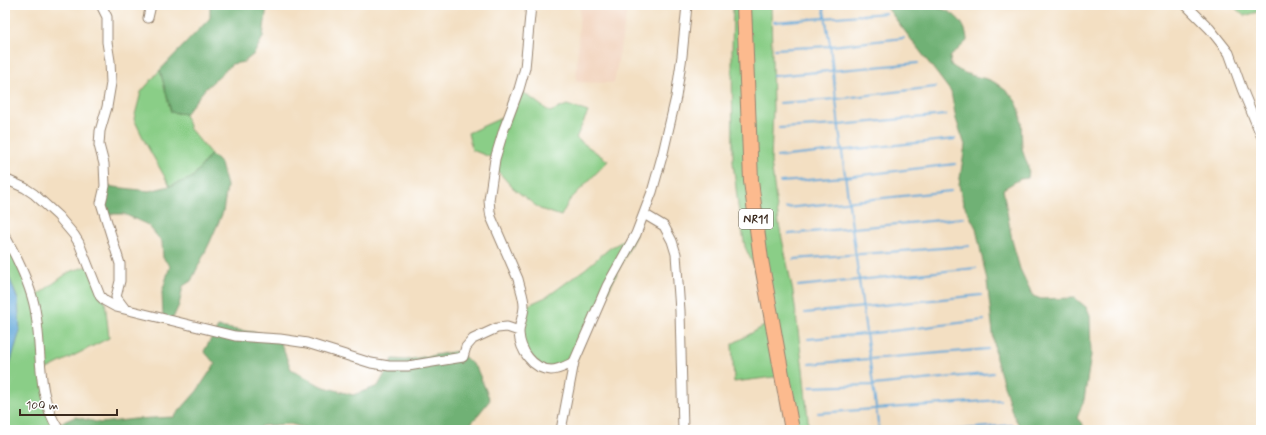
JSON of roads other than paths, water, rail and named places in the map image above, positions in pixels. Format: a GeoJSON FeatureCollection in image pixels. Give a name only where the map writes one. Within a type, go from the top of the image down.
{"type":"FeatureCollection","features":[{"type":"Feature","properties":{"kind":"highway","name":"NR11"},"geometry":{"type":"LineString","coordinates":[[744,5],[751,181],[761,260],[792,430]]}},
{"type":"Feature","properties":{"kind":"street"},"geometry":{"type":"LineString","coordinates":[[102,5],[107,16],[107,42],[111,83],[107,108],[100,131],[99,145],[104,164],[105,186],[101,203],[120,264],[120,281],[116,297],[126,309]]}},
{"type":"Feature","properties":{"kind":"street"},"geometry":{"type":"LineString","coordinates":[[148,18],[151,5]]}},
{"type":"Feature","properties":{"kind":"street"},"geometry":{"type":"LineString","coordinates":[[531,5],[525,68],[504,129],[496,160],[489,206],[491,217],[521,289],[524,308],[519,331],[521,345],[527,358],[550,370],[560,368],[574,362]]}},
{"type":"Feature","properties":{"kind":"street"},"geometry":{"type":"LineString","coordinates":[[562,430],[574,362],[604,292],[636,234],[652,192],[676,97],[687,5]]}},
{"type":"Feature","properties":{"kind":"street"},"geometry":{"type":"LineString","coordinates":[[1186,5],[1210,29],[1229,53],[1261,135]]}},
{"type":"Feature","properties":{"kind":"street"},"geometry":{"type":"LineString","coordinates":[[5,179],[25,188],[58,216],[79,243],[100,296],[105,301],[116,307],[235,336],[280,339],[307,343],[371,363],[396,366],[421,364],[463,357],[466,347],[473,339],[498,328],[507,327],[519,331]]}},
{"type":"Feature","properties":{"kind":"street"},"geometry":{"type":"LineString","coordinates":[[644,214],[664,226],[672,241],[676,254],[680,311],[683,430]]}},
{"type":"Feature","properties":{"kind":"street"},"geometry":{"type":"LineString","coordinates":[[5,236],[16,255],[35,308],[44,389],[49,412],[59,430]]}},
{"type":"Feature","properties":{"kind":"water"},"geometry":{"type":"Polygon","coordinates":[[[5,267],[18,300],[20,331],[10,364],[5,372],[5,267]]]}},
{"type":"Feature","properties":{"kind":"waterway"},"geometry":{"type":"LineString","coordinates":[[823,5],[830,44],[840,137],[879,430]]}},
{"type":"Feature","properties":{"kind":"waterway"},"geometry":{"type":"LineString","coordinates":[[774,22],[886,13]]}},
{"type":"Feature","properties":{"kind":"waterway"},"geometry":{"type":"LineString","coordinates":[[775,49],[831,46],[904,38]]}},
{"type":"Feature","properties":{"kind":"waterway"},"geometry":{"type":"LineString","coordinates":[[773,76],[918,63]]}},
{"type":"Feature","properties":{"kind":"waterway"},"geometry":{"type":"LineString","coordinates":[[780,103],[836,99],[935,87]]}},
{"type":"Feature","properties":{"kind":"waterway"},"geometry":{"type":"LineString","coordinates":[[779,128],[839,125],[946,115]]}},
{"type":"Feature","properties":{"kind":"waterway"},"geometry":{"type":"LineString","coordinates":[[777,157],[955,139]]}},
{"type":"Feature","properties":{"kind":"waterway"},"geometry":{"type":"LineString","coordinates":[[780,182],[845,177],[955,164]]}},
{"type":"Feature","properties":{"kind":"waterway"},"geometry":{"type":"LineString","coordinates":[[786,208],[951,191]]}},
{"type":"Feature","properties":{"kind":"waterway"},"geometry":{"type":"LineString","coordinates":[[789,234],[963,218]]}},
{"type":"Feature","properties":{"kind":"waterway"},"geometry":{"type":"LineString","coordinates":[[794,259],[969,246]]}},
{"type":"Feature","properties":{"kind":"waterway"},"geometry":{"type":"LineString","coordinates":[[798,286],[976,268]]}},
{"type":"Feature","properties":{"kind":"waterway"},"geometry":{"type":"LineString","coordinates":[[805,313],[981,295]]}},
{"type":"Feature","properties":{"kind":"waterway"},"geometry":{"type":"LineString","coordinates":[[808,339],[866,334],[984,320]]}},
{"type":"Feature","properties":{"kind":"waterway"},"geometry":{"type":"LineString","coordinates":[[809,364],[988,349]]}},
{"type":"Feature","properties":{"kind":"waterway"},"geometry":{"type":"LineString","coordinates":[[810,387],[873,385],[993,373]]}},
{"type":"Feature","properties":{"kind":"waterway"},"geometry":{"type":"LineString","coordinates":[[818,413],[1000,400]]}},
{"type":"Feature","properties":{"kind":"waterway"},"geometry":{"type":"LineString","coordinates":[[952,430],[1012,425]]}}]}
